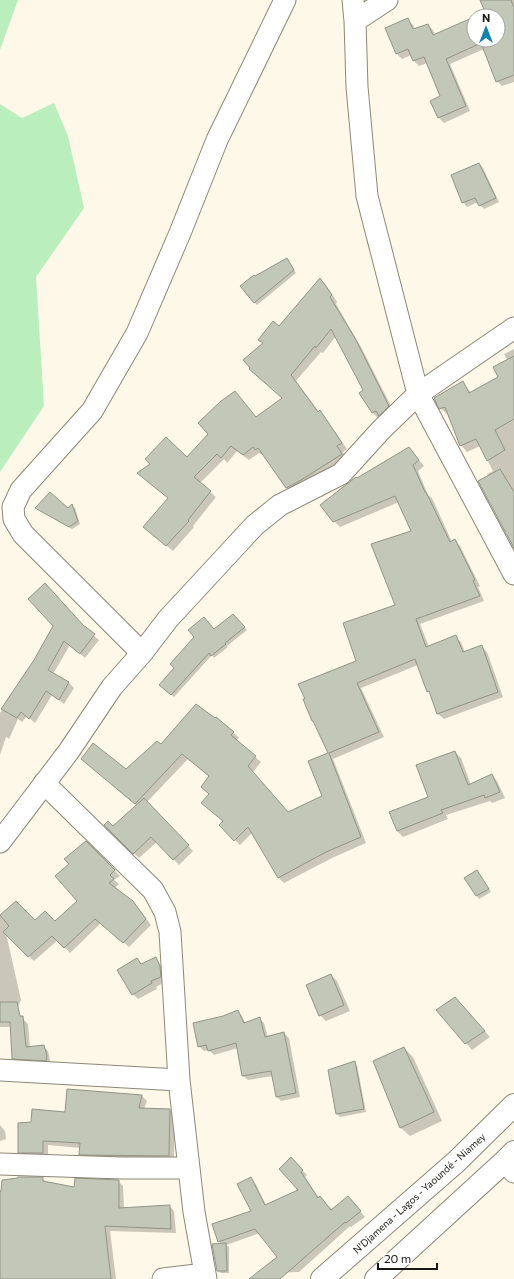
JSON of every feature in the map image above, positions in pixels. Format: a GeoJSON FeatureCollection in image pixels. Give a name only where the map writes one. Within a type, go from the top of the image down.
{"type":"FeatureCollection","features":[{"type":"Feature","properties":{"kind":"highway","name":"N'Djamena - Lagos - Yaoundé - Niamey"},"geometry":{"type":"LineString","coordinates":[[322,1279],[456,1162],[514,1105]]}},
{"type":"Feature","properties":{"kind":"highway"},"geometry":{"type":"LineString","coordinates":[[376,1279],[511,1162]]}},
{"type":"Feature","properties":{"kind":"street"},"geometry":{"type":"LineString","coordinates":[[142,653],[24,534],[14,519],[13,507],[21,490],[92,411],[137,333],[177,240],[217,140],[285,0]]}},
{"type":"Feature","properties":{"kind":"street"},"geometry":{"type":"LineString","coordinates":[[354,0],[356,87],[367,196],[418,394],[514,574]]}},
{"type":"Feature","properties":{"kind":"street"},"geometry":{"type":"LineString","coordinates":[[355,21],[387,0]]}},
{"type":"Feature","properties":{"kind":"street"},"geometry":{"type":"LineString","coordinates":[[0,842],[69,751],[112,687],[142,653],[168,619],[255,524],[280,505],[340,474],[381,430],[418,394],[514,328]]}},
{"type":"Feature","properties":{"kind":"street"},"geometry":{"type":"LineString","coordinates":[[44,783],[153,890],[165,912],[170,932],[179,1080],[194,1212],[205,1276],[163,1279]]}},
{"type":"Feature","properties":{"kind":"street"},"geometry":{"type":"LineString","coordinates":[[0,1070],[179,1080]]}},
{"type":"Feature","properties":{"kind":"street"},"geometry":{"type":"LineString","coordinates":[[0,1164],[122,1168],[189,1168]]}},
{"type":"Feature","properties":{"kind":"shaded area"},"geometry":{"type":"Polygon","coordinates":[[[0,0],[18,0],[0,50],[0,0]]]}},
{"type":"Feature","properties":{"kind":"shaded area"},"geometry":{"type":"Polygon","coordinates":[[[54,103],[68,136],[84,208],[36,277],[44,406],[0,472],[0,104],[22,118],[54,103]]]}},
{"type":"Feature","properties":{"kind":"building"},"geometry":{"type":"Polygon","coordinates":[[[480,0],[511,0],[514,8],[514,75],[496,82],[483,48],[506,48],[506,8],[483,8],[480,0]]]}},
{"type":"Feature","properties":{"kind":"building"},"geometry":{"type":"Polygon","coordinates":[[[408,18],[413,29],[428,24],[433,35],[466,21],[466,48],[470,48],[446,59],[466,106],[438,118],[430,101],[440,96],[424,57],[413,61],[408,49],[396,54],[385,28],[408,18]]]}},
{"type":"Feature","properties":{"kind":"building"},"geometry":{"type":"Polygon","coordinates":[[[479,163],[496,198],[479,206],[475,198],[462,203],[451,175],[479,163]]]}},
{"type":"Feature","properties":{"kind":"building"},"geometry":{"type":"Polygon","coordinates":[[[287,258],[294,270],[254,303],[240,286],[254,275],[255,276],[287,258]]]}},
{"type":"Feature","properties":{"kind":"building"},"geometry":{"type":"Polygon","coordinates":[[[320,278],[332,295],[330,297],[356,340],[389,406],[379,416],[376,411],[372,413],[359,393],[363,390],[331,329],[291,375],[318,412],[320,410],[342,443],[337,446],[342,454],[286,488],[258,448],[255,450],[253,447],[243,455],[231,446],[221,458],[217,454],[194,477],[211,491],[188,520],[189,521],[166,546],[143,527],[168,498],[137,473],[150,464],[145,459],[166,437],[187,457],[208,434],[198,423],[221,401],[235,391],[256,417],[282,398],[249,369],[250,368],[243,360],[263,343],[258,340],[273,321],[279,326],[320,278]]]}},
{"type":"Feature","properties":{"kind":"building"},"geometry":{"type":"Polygon","coordinates":[[[514,356],[514,419],[495,430],[505,450],[487,461],[476,439],[460,446],[445,407],[439,409],[434,398],[463,381],[469,393],[498,377],[493,367],[514,356]]]}},
{"type":"Feature","properties":{"kind":"building"},"geometry":{"type":"Polygon","coordinates":[[[409,447],[419,460],[413,465],[425,492],[450,542],[455,539],[475,580],[473,581],[480,596],[416,619],[426,647],[456,635],[463,652],[482,645],[498,692],[437,714],[415,659],[357,683],[379,732],[329,753],[361,837],[326,852],[278,878],[248,827],[234,841],[219,825],[223,821],[201,803],[209,794],[201,787],[209,776],[182,754],[135,804],[81,759],[93,743],[126,769],[157,741],[161,744],[196,704],[215,718],[216,717],[234,732],[231,735],[256,756],[248,766],[288,812],[322,796],[308,761],[328,753],[312,721],[303,699],[305,699],[298,684],[356,661],[343,623],[395,605],[371,544],[411,531],[395,496],[333,522],[320,505],[356,477],[357,478],[409,447]]]}},
{"type":"Feature","properties":{"kind":"building"},"geometry":{"type":"Polygon","coordinates":[[[500,469],[514,492],[514,548],[478,481],[500,469]]]}},
{"type":"Feature","properties":{"kind":"building"},"geometry":{"type":"Polygon","coordinates":[[[50,492],[68,508],[72,504],[78,521],[69,527],[35,508],[50,492]]]}},
{"type":"Feature","properties":{"kind":"building"},"geometry":{"type":"Polygon","coordinates":[[[45,583],[83,625],[95,634],[80,654],[64,641],[48,670],[69,682],[59,700],[46,691],[29,719],[21,712],[17,718],[1,709],[34,660],[53,626],[28,599],[45,583]]]}},
{"type":"Feature","properties":{"kind":"building"},"geometry":{"type":"Polygon","coordinates":[[[233,614],[245,627],[211,656],[209,653],[171,695],[159,685],[174,668],[170,664],[194,637],[188,630],[204,617],[214,629],[233,614]]]}},
{"type":"Feature","properties":{"kind":"building"},"geometry":{"type":"Polygon","coordinates":[[[455,751],[468,785],[492,774],[500,792],[485,798],[484,795],[441,810],[443,813],[397,831],[389,812],[428,797],[416,765],[455,751]]]}},
{"type":"Feature","properties":{"kind":"building"},"geometry":{"type":"Polygon","coordinates":[[[144,798],[189,845],[173,860],[151,837],[133,854],[104,825],[108,821],[113,826],[144,798]]]}},
{"type":"Feature","properties":{"kind":"building"},"geometry":{"type":"Polygon","coordinates":[[[86,841],[115,870],[110,875],[114,879],[109,883],[133,901],[146,919],[123,943],[95,919],[64,948],[52,936],[28,957],[3,932],[9,926],[0,915],[16,901],[35,920],[45,911],[55,921],[77,901],[55,876],[69,864],[64,859],[86,841]]]}},
{"type":"Feature","properties":{"kind":"building"},"geometry":{"type":"Polygon","coordinates":[[[477,870],[489,889],[476,896],[464,878],[477,870]]]}},
{"type":"Feature","properties":{"kind":"building"},"geometry":{"type":"Polygon","coordinates":[[[156,957],[160,966],[161,977],[151,981],[152,983],[132,995],[117,970],[137,958],[141,964],[156,957]]]}},
{"type":"Feature","properties":{"kind":"building"},"geometry":{"type":"Polygon","coordinates":[[[331,974],[344,1005],[319,1016],[306,985],[331,974]]]}},
{"type":"Feature","properties":{"kind":"building"},"geometry":{"type":"Polygon","coordinates":[[[455,997],[485,1031],[465,1044],[436,1010],[455,997]]]}},
{"type":"Feature","properties":{"kind":"building"},"geometry":{"type":"Polygon","coordinates":[[[0,1002],[17,1002],[20,1016],[23,1016],[26,1047],[44,1045],[47,1056],[46,1061],[12,1059],[10,1022],[0,1022],[0,1002]]]}},
{"type":"Feature","properties":{"kind":"building"},"geometry":{"type":"Polygon","coordinates":[[[238,1010],[244,1023],[260,1017],[265,1037],[284,1032],[296,1093],[276,1097],[271,1071],[242,1076],[236,1043],[208,1051],[206,1045],[198,1047],[193,1023],[223,1016],[238,1010]]]}},
{"type":"Feature","properties":{"kind":"building"},"geometry":{"type":"Polygon","coordinates":[[[404,1047],[434,1112],[400,1128],[373,1061],[404,1047]]]}},
{"type":"Feature","properties":{"kind":"building"},"geometry":{"type":"Polygon","coordinates":[[[355,1061],[364,1109],[336,1114],[328,1070],[355,1061]]]}},
{"type":"Feature","properties":{"kind":"building"},"geometry":{"type":"Polygon","coordinates":[[[67,1089],[142,1095],[139,1108],[170,1109],[169,1156],[79,1155],[80,1143],[43,1141],[43,1153],[18,1153],[18,1123],[31,1122],[32,1109],[65,1112],[67,1089]]]}},
{"type":"Feature","properties":{"kind":"building"},"geometry":{"type":"Polygon","coordinates":[[[291,1157],[303,1170],[301,1172],[318,1198],[320,1196],[331,1210],[348,1196],[361,1211],[346,1223],[345,1222],[280,1279],[249,1279],[277,1257],[255,1229],[218,1242],[212,1224],[251,1211],[237,1184],[251,1177],[265,1205],[298,1190],[279,1169],[291,1157]]]}},
{"type":"Feature","properties":{"kind":"building"},"geometry":{"type":"Polygon","coordinates":[[[18,1177],[43,1177],[43,1181],[74,1187],[75,1178],[119,1180],[119,1208],[170,1205],[171,1229],[105,1226],[111,1279],[0,1279],[0,1191],[2,1180],[18,1177]]]}},
{"type":"Feature","properties":{"kind":"building"},"geometry":{"type":"Polygon","coordinates":[[[226,1243],[227,1271],[217,1271],[212,1244],[226,1243]]]}}]}
